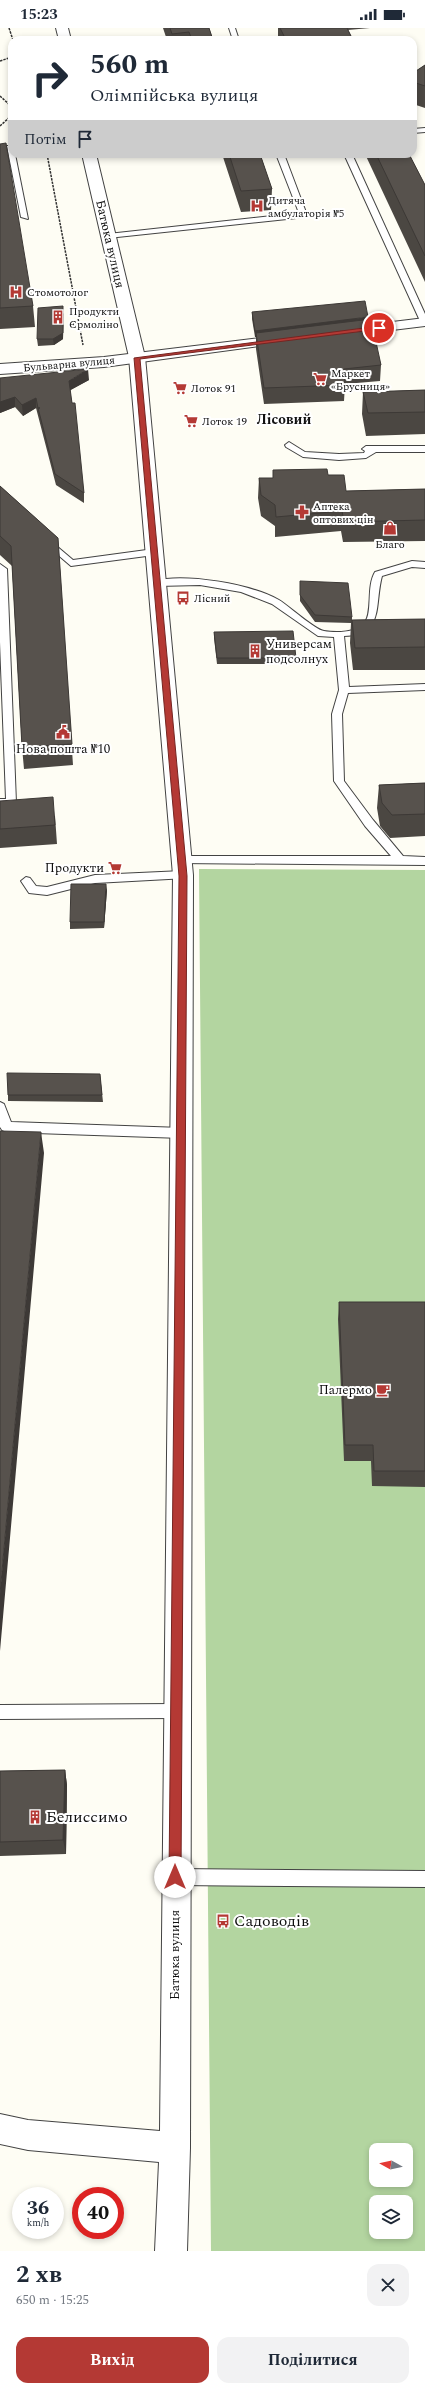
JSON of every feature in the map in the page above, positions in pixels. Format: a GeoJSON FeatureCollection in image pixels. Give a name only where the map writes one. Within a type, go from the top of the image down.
{"type":"FeatureCollection","features":[{"type":"Feature","properties":{"kind":"street","name":"Батюка вулиця"},"geometry":{"type":"LineString","coordinates":[[90,158],[137,358],[182,868],[182,1133],[175,1877],[175,2148],[171,2251]]}},
{"type":"Feature","properties":{"kind":"street"},"geometry":{"type":"LineString","coordinates":[[331,334],[425,322]]}},
{"type":"Feature","properties":{"kind":"street","name":"Бульварна вулиця"},"geometry":{"type":"LineString","coordinates":[[0,369],[104,362],[300,338]]}},
{"type":"Feature","properties":{"kind":"street"},"geometry":{"type":"LineString","coordinates":[[0,2129],[28,2135],[175,2148]]}},
{"type":"Feature","properties":{"kind":"lane"},"geometry":{"type":"LineString","coordinates":[[13,158],[25,217]]}},
{"type":"Feature","properties":{"kind":"lane"},"geometry":{"type":"LineString","coordinates":[[108,236],[303,215],[282,158]]}},
{"type":"Feature","properties":{"kind":"lane"},"geometry":{"type":"LineString","coordinates":[[350,158],[425,322]]}},
{"type":"Feature","properties":{"kind":"lane"},"geometry":{"type":"LineString","coordinates":[[289,445],[303,454],[339,457],[366,455],[374,449]]}},
{"type":"Feature","properties":{"kind":"lane"},"geometry":{"type":"LineString","coordinates":[[360,449],[425,450]]}},
{"type":"Feature","properties":{"kind":"lane"},"geometry":{"type":"LineString","coordinates":[[38,534],[71,563],[154,552]]}},
{"type":"Feature","properties":{"kind":"lane"},"geometry":{"type":"LineString","coordinates":[[157,583],[200,582],[243,589],[275,602],[322,634],[356,633],[369,624],[373,612],[373,592],[378,574],[412,564],[425,565]]}},
{"type":"Feature","properties":{"kind":"lane"},"geometry":{"type":"LineString","coordinates":[[0,567],[2,569],[11,803],[0,803]]}},
{"type":"Feature","properties":{"kind":"lane"},"geometry":{"type":"LineString","coordinates":[[339,634],[344,690],[337,714],[339,781],[369,823],[400,860]]}},
{"type":"Feature","properties":{"kind":"lane"},"geometry":{"type":"LineString","coordinates":[[344,690],[425,687]]}},
{"type":"Feature","properties":{"kind":"lane"},"geometry":{"type":"LineString","coordinates":[[26,881],[34,890],[47,891],[95,879],[182,868],[425,860]]}},
{"type":"Feature","properties":{"kind":"lane"},"geometry":{"type":"LineString","coordinates":[[0,1107],[3,1132],[182,1133]]}},
{"type":"Feature","properties":{"kind":"lane"},"geometry":{"type":"LineString","coordinates":[[0,1712],[177,1711]]}},
{"type":"Feature","properties":{"kind":"lane"},"geometry":{"type":"LineString","coordinates":[[175,1877],[425,1879]]}},
{"type":"Feature","properties":{"kind":"path"},"geometry":{"type":"LineString","coordinates":[[0,96],[8,103]]}},
{"type":"Feature","properties":{"kind":"path"},"geometry":{"type":"LineString","coordinates":[[0,126],[8,119]]}},
{"type":"Feature","properties":{"kind":"path"},"geometry":{"type":"LineString","coordinates":[[48,158],[84,348]]}},
{"type":"Feature","properties":{"kind":"green space"},"geometry":{"type":"Polygon","coordinates":[[[199,869],[425,870],[425,2251],[211,2251],[199,869]]]}},
{"type":"Feature","properties":{"kind":"building"},"geometry":{"type":"Polygon","coordinates":[[[170,28],[209,28],[212,36],[190,36],[189,32],[172,34],[170,28]]]}},
{"type":"Feature","properties":{"kind":"building"},"geometry":{"type":"Polygon","coordinates":[[[280,28],[347,28],[351,36],[284,36],[280,28]]]}},
{"type":"Feature","properties":{"kind":"building"},"geometry":{"type":"Polygon","coordinates":[[[425,65],[425,86],[417,83],[417,70],[425,65]]]}},
{"type":"Feature","properties":{"kind":"building"},"geometry":{"type":"Polygon","coordinates":[[[6,143],[33,306],[0,308],[0,144],[6,143]]]}},
{"type":"Feature","properties":{"kind":"building"},"geometry":{"type":"Polygon","coordinates":[[[230,158],[261,158],[272,189],[241,191],[230,158]]]}},
{"type":"Feature","properties":{"kind":"building"},"geometry":{"type":"Polygon","coordinates":[[[378,158],[411,158],[425,185],[425,256],[378,158]]]}},
{"type":"Feature","properties":{"kind":"building"},"geometry":{"type":"Polygon","coordinates":[[[365,301],[368,317],[255,331],[252,312],[365,301]]]}},
{"type":"Feature","properties":{"kind":"building"},"geometry":{"type":"Polygon","coordinates":[[[63,306],[63,333],[53,339],[37,339],[38,308],[63,306]]]}},
{"type":"Feature","properties":{"kind":"building"},"geometry":{"type":"Polygon","coordinates":[[[371,319],[381,365],[344,369],[345,385],[264,388],[256,333],[371,319]]]}},
{"type":"Feature","properties":{"kind":"building"},"geometry":{"type":"Polygon","coordinates":[[[88,369],[69,381],[72,403],[75,403],[84,493],[55,474],[36,398],[22,405],[15,397],[0,402],[0,378],[88,369]]]}},
{"type":"Feature","properties":{"kind":"building"},"geometry":{"type":"Polygon","coordinates":[[[425,390],[425,412],[368,413],[363,392],[425,390]]]}},
{"type":"Feature","properties":{"kind":"building"},"geometry":{"type":"Polygon","coordinates":[[[327,469],[328,475],[344,475],[346,491],[425,489],[425,520],[344,522],[342,511],[276,517],[275,505],[261,495],[259,478],[273,478],[273,470],[327,469]]]}},
{"type":"Feature","properties":{"kind":"building"},"geometry":{"type":"Polygon","coordinates":[[[0,486],[58,538],[72,744],[22,747],[11,546],[0,536],[0,486]]]}},
{"type":"Feature","properties":{"kind":"building"},"geometry":{"type":"Polygon","coordinates":[[[300,581],[348,583],[352,617],[315,615],[300,595],[300,581]]]}},
{"type":"Feature","properties":{"kind":"building"},"geometry":{"type":"Polygon","coordinates":[[[425,619],[425,647],[355,648],[352,620],[425,619]]]}},
{"type":"Feature","properties":{"kind":"building","name":"Универсам подсолнух"},"geometry":{"type":"Polygon","coordinates":[[[293,631],[296,658],[217,658],[214,632],[293,631]]]}},
{"type":"Feature","properties":{"kind":"building"},"geometry":{"type":"Polygon","coordinates":[[[425,783],[425,814],[392,815],[382,803],[379,785],[425,783]]]}},
{"type":"Feature","properties":{"kind":"building"},"geometry":{"type":"Polygon","coordinates":[[[53,797],[55,825],[0,829],[0,801],[53,797]]]}},
{"type":"Feature","properties":{"kind":"building"},"geometry":{"type":"Polygon","coordinates":[[[71,884],[106,884],[104,922],[70,922],[71,884]]]}},
{"type":"Feature","properties":{"kind":"building"},"geometry":{"type":"Polygon","coordinates":[[[7,1073],[100,1074],[102,1095],[8,1095],[7,1073]]]}},
{"type":"Feature","properties":{"kind":"building"},"geometry":{"type":"Polygon","coordinates":[[[0,1131],[41,1132],[0,1594],[0,1131]]]}},
{"type":"Feature","properties":{"kind":"building","name":"Палермо"},"geometry":{"type":"Polygon","coordinates":[[[339,1302],[425,1302],[425,1471],[374,1471],[373,1445],[345,1445],[339,1302]]]}},
{"type":"Feature","properties":{"kind":"building","name":"Белиссимо"},"geometry":{"type":"Polygon","coordinates":[[[65,1770],[63,1840],[0,1842],[0,1771],[65,1770]]]}},
{"type":"Feature","properties":{"kind":"place","name":"Дитяча амбулаторія №5"},"geometry":{"type":"Point","coordinates":[257,206]}},
{"type":"Feature","properties":{"kind":"place","name":"Стомотолог"},"geometry":{"type":"Point","coordinates":[16,292]}},
{"type":"Feature","properties":{"kind":"place","name":"Продукти Єрмоліно"},"geometry":{"type":"Point","coordinates":[58,317]}},
{"type":"Feature","properties":{"kind":"place","name":"Маркет «Брусниця»"},"geometry":{"type":"Point","coordinates":[320,379]}},
{"type":"Feature","properties":{"kind":"place","name":"Лоток 91"},"geometry":{"type":"Point","coordinates":[180,388]}},
{"type":"Feature","properties":{"kind":"place","name":"Лоток 19"},"geometry":{"type":"Point","coordinates":[191,421]}},
{"type":"Feature","properties":{"kind":"place","name":"Аптека оптових цін"},"geometry":{"type":"Point","coordinates":[302,512]}},
{"type":"Feature","properties":{"kind":"place","name":"Благо"},"geometry":{"type":"Point","coordinates":[390,528]}},
{"type":"Feature","properties":{"kind":"place","name":"Лісний"},"geometry":{"type":"Point","coordinates":[183,598]}},
{"type":"Feature","properties":{"kind":"place","name":"Универсам подсолнух"},"geometry":{"type":"Point","coordinates":[255,651]}},
{"type":"Feature","properties":{"kind":"place","name":"Нова пошта №10"},"geometry":{"type":"Point","coordinates":[63,732]}},
{"type":"Feature","properties":{"kind":"place","name":"Продукти"},"geometry":{"type":"Point","coordinates":[115,868]}},
{"type":"Feature","properties":{"kind":"place","name":"Палермо"},"geometry":{"type":"Point","coordinates":[383,1390]}},
{"type":"Feature","properties":{"kind":"place","name":"Белиссимо"},"geometry":{"type":"Point","coordinates":[35,1817]}},
{"type":"Feature","properties":{"kind":"place","name":"Садоводів"},"geometry":{"type":"Point","coordinates":[223,1921]}},
{"type":"Feature","properties":{"kind":"district","name":"Лісовий"},"geometry":{"type":"Point","coordinates":[284,419]}},
{"type":"Feature","properties":{"kind":"route"},"geometry":{"type":"LineString","coordinates":[[175,1877],[183,876],[137,358],[379,328]]}}]}
